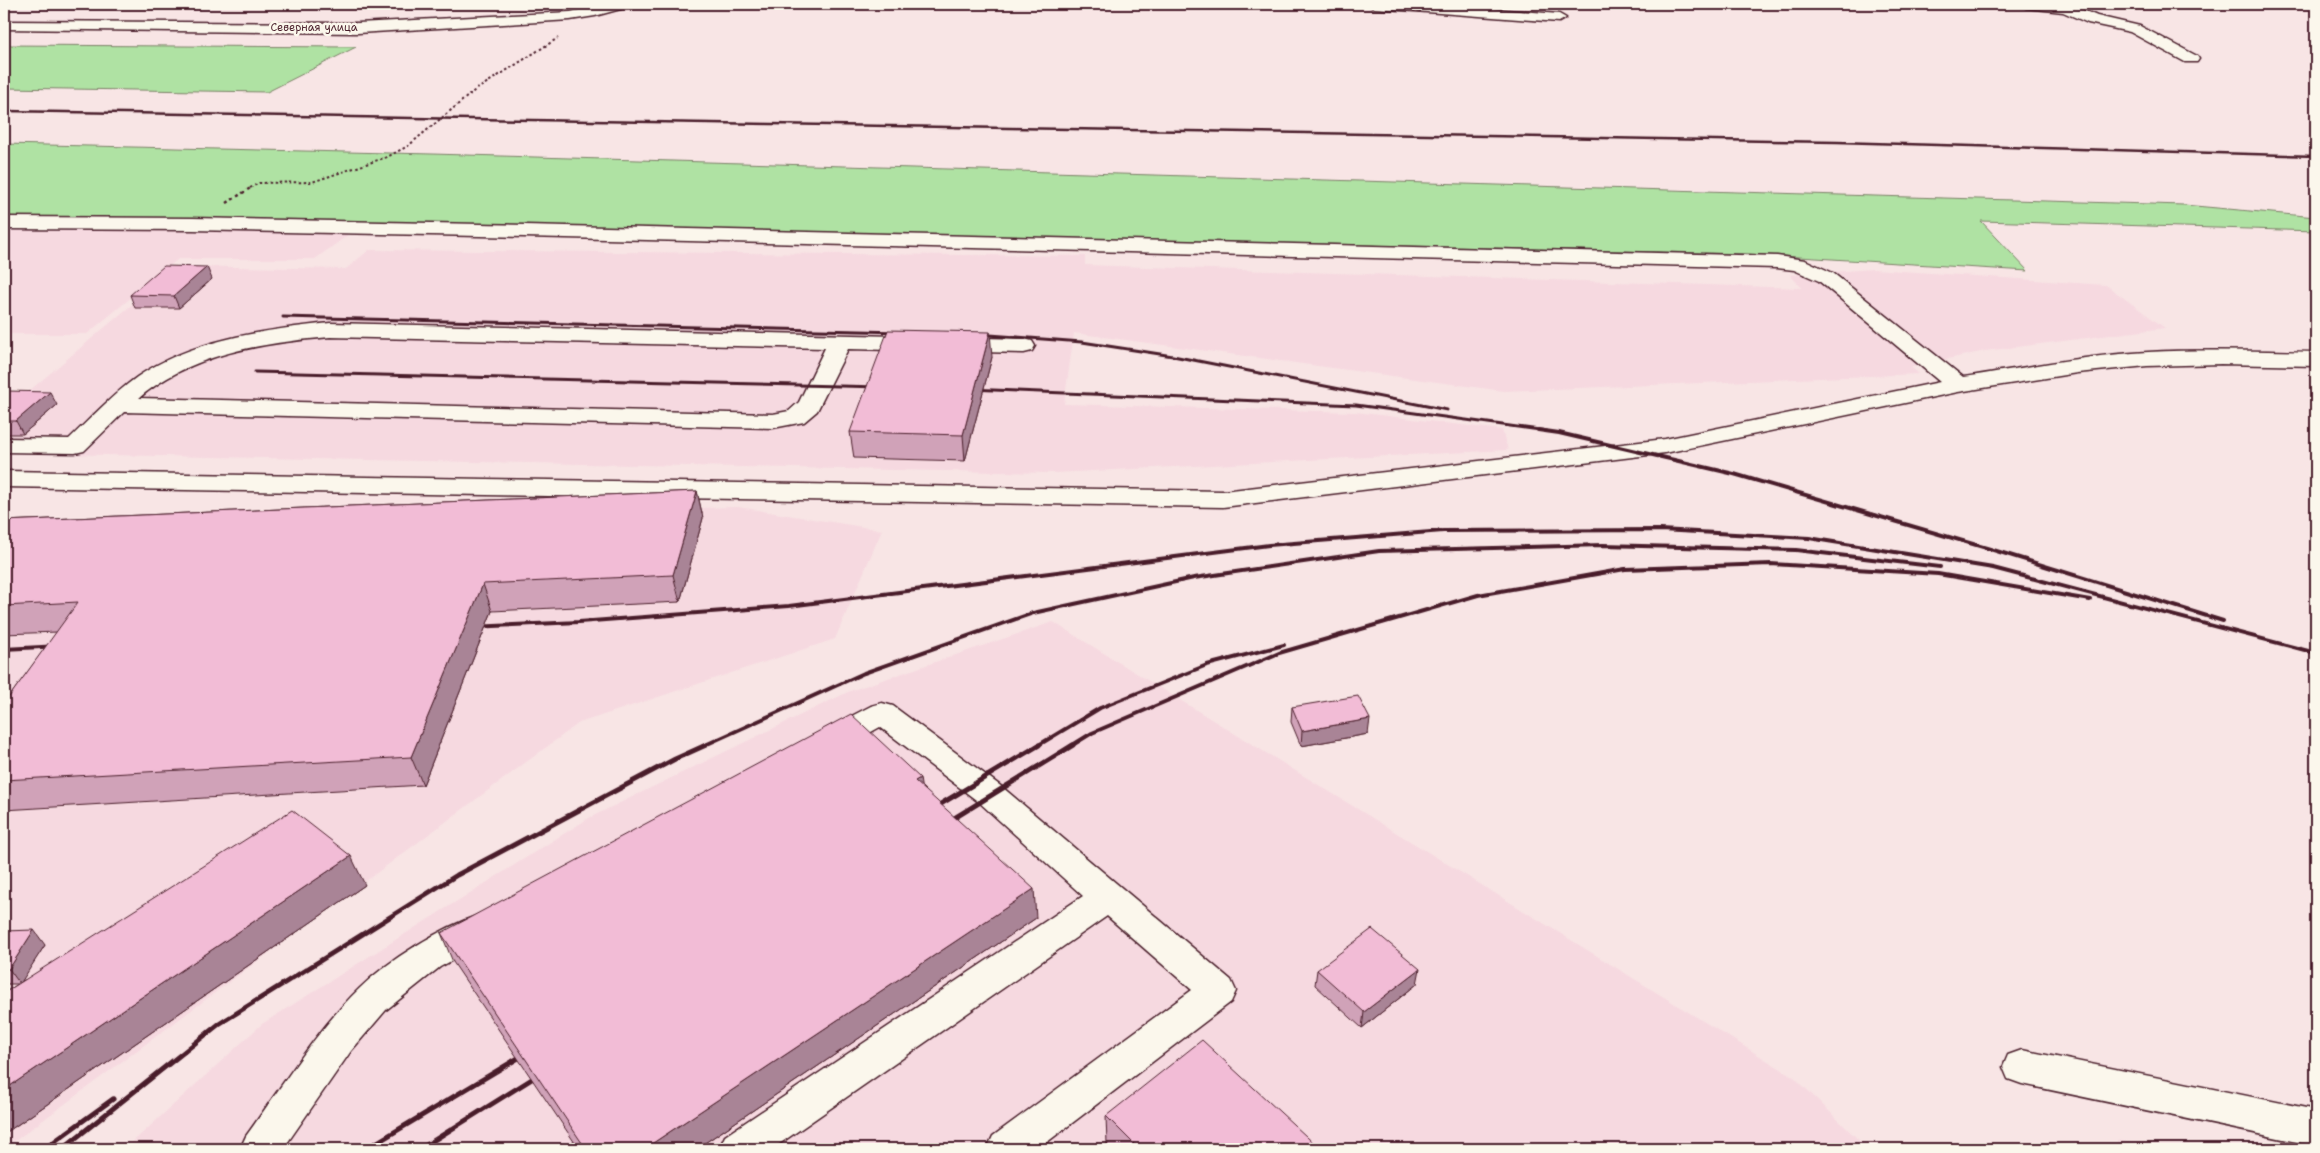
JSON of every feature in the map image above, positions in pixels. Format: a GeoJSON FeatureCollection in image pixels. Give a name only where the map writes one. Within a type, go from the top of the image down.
{"type":"FeatureCollection","features":[{"type":"Feature","properties":{"kind":"street","name":"Северная улица"},"geometry":{"type":"LineString","coordinates":[[4,25],[358,28],[570,16],[596,12],[623,4]]}},
{"type":"Feature","properties":{"kind":"street"},"geometry":{"type":"LineString","coordinates":[[1374,4],[1559,18]]}},
{"type":"Feature","properties":{"kind":"street"},"geometry":{"type":"LineString","coordinates":[[2026,4],[2066,8],[2093,20],[2135,29],[2190,58]]}},
{"type":"Feature","properties":{"kind":"street"},"geometry":{"type":"LineString","coordinates":[[4,223],[194,224],[1798,264],[1826,277],[1958,385]]}},
{"type":"Feature","properties":{"kind":"street"},"geometry":{"type":"LineString","coordinates":[[4,445],[75,446],[118,405],[158,374],[200,356],[252,340],[305,332],[330,330],[1024,346]]}},
{"type":"Feature","properties":{"kind":"street"},"geometry":{"type":"LineString","coordinates":[[118,405],[773,421],[796,417],[809,406],[838,343]]}},
{"type":"Feature","properties":{"kind":"street"},"geometry":{"type":"LineString","coordinates":[[4,479],[1223,499],[1665,446],[1958,385],[2077,366],[2147,359],[2221,357],[2316,359]]}},
{"type":"Feature","properties":{"kind":"street"},"geometry":{"type":"LineString","coordinates":[[803,755],[882,712],[991,795],[1218,991],[1007,1149]]}},
{"type":"Feature","properties":{"kind":"street"},"geometry":{"type":"LineString","coordinates":[[739,1149],[1108,896]]}},
{"type":"Feature","properties":{"kind":"street"},"geometry":{"type":"LineString","coordinates":[[260,1149],[338,1040],[373,999],[427,957],[505,914]]}},
{"type":"Feature","properties":{"kind":"street"},"geometry":{"type":"LineString","coordinates":[[2022,1067],[2316,1128]]}},
{"type":"Feature","properties":{"kind":"path"},"geometry":{"type":"LineString","coordinates":[[194,224],[259,183],[312,182],[388,157],[408,146],[474,91],[596,12]]}},
{"type":"Feature","properties":{"kind":"shaded area"},"geometry":{"type":"Polygon","coordinates":[[[4,220],[362,225],[315,259],[178,259],[87,334],[4,334],[4,220]]]}},
{"type":"Feature","properties":{"kind":"shaded area"},"geometry":{"type":"Polygon","coordinates":[[[369,250],[1085,256],[1085,265],[1802,288],[1790,275],[1873,269],[2106,285],[2165,328],[1985,351],[1911,367],[1919,374],[1504,391],[1074,333],[1064,404],[1355,412],[1502,430],[1508,450],[1054,473],[4,453],[4,412],[178,266],[346,269],[369,250]]]}},
{"type":"Feature","properties":{"kind":"shaded area"},"geometry":{"type":"Polygon","coordinates":[[[738,507],[882,530],[835,639],[579,723],[4,1149],[4,525],[738,507]]]}},
{"type":"Feature","properties":{"kind":"shaded area"},"geometry":{"type":"Polygon","coordinates":[[[1053,622],[1794,1077],[1868,1149],[125,1149],[262,1024],[589,818],[850,691],[1053,622]]]}},
{"type":"Feature","properties":{"kind":"shaded area"},"geometry":{"type":"Polygon","coordinates":[[[2117,1140],[2165,1149],[2118,1149],[2117,1140]]]}},
{"type":"Feature","properties":{"kind":"green space"},"geometry":{"type":"Polygon","coordinates":[[[4,45],[356,47],[267,92],[4,88],[4,45]]]}},
{"type":"Feature","properties":{"kind":"green space"},"geometry":{"type":"Polygon","coordinates":[[[4,144],[432,154],[2184,205],[2316,217],[2316,231],[1981,221],[2028,271],[1750,254],[282,220],[10,219],[9,211],[4,201],[4,144]]]}},
{"type":"Feature","properties":{"kind":"building"},"geometry":{"type":"Polygon","coordinates":[[[164,266],[207,267],[174,296],[130,295],[164,266]]]}},
{"type":"Feature","properties":{"kind":"building"},"geometry":{"type":"Polygon","coordinates":[[[888,330],[990,332],[963,435],[850,432],[888,330]]]}},
{"type":"Feature","properties":{"kind":"building"},"geometry":{"type":"Polygon","coordinates":[[[7,391],[50,392],[16,421],[4,421],[4,393],[7,391]]]}},
{"type":"Feature","properties":{"kind":"building"},"geometry":{"type":"Polygon","coordinates":[[[697,491],[673,575],[483,584],[411,757],[4,780],[4,704],[78,602],[4,606],[4,521],[697,491]]]}},
{"type":"Feature","properties":{"kind":"building"},"geometry":{"type":"Polygon","coordinates":[[[1358,696],[1370,719],[1302,731],[1292,707],[1358,696]]]}},
{"type":"Feature","properties":{"kind":"building"},"geometry":{"type":"Polygon","coordinates":[[[851,714],[920,778],[915,781],[1034,889],[644,1149],[586,1149],[441,933],[851,714]]]}},
{"type":"Feature","properties":{"kind":"building"},"geometry":{"type":"Polygon","coordinates":[[[292,810],[351,856],[4,1090],[4,993],[292,810]]]}},
{"type":"Feature","properties":{"kind":"building"},"geometry":{"type":"Polygon","coordinates":[[[1372,929],[1420,969],[1364,1012],[1317,970],[1372,929]]]}},
{"type":"Feature","properties":{"kind":"building"},"geometry":{"type":"Polygon","coordinates":[[[34,930],[9,969],[4,969],[4,931],[34,930]]]}},
{"type":"Feature","properties":{"kind":"building"},"geometry":{"type":"Polygon","coordinates":[[[1202,1040],[1320,1149],[1139,1149],[1106,1116],[1202,1040]]]}},
{"type":"Feature","properties":{"kind":"railway"},"geometry":{"type":"LineString","coordinates":[[4,111],[1837,142],[2316,156]]}},
{"type":"Feature","properties":{"kind":"railway"},"geometry":{"type":"LineString","coordinates":[[283,317],[901,332]]}},
{"type":"Feature","properties":{"kind":"railway"},"geometry":{"type":"LineString","coordinates":[[976,334],[1082,342],[1173,356],[1447,410]]}},
{"type":"Feature","properties":{"kind":"railway"},"geometry":{"type":"LineString","coordinates":[[255,372],[882,387]]}},
{"type":"Feature","properties":{"kind":"railway"},"geometry":{"type":"LineString","coordinates":[[969,389],[1356,405],[1547,431]]}},
{"type":"Feature","properties":{"kind":"railway"},"geometry":{"type":"LineString","coordinates":[[1538,430],[1559,433],[1734,474],[1990,549],[2223,621]]}},
{"type":"Feature","properties":{"kind":"railway"},"geometry":{"type":"LineString","coordinates":[[472,627],[579,622],[789,606],[1269,545],[1443,531],[1660,530],[1809,538],[1993,568],[2316,653]]}},
{"type":"Feature","properties":{"kind":"railway"},"geometry":{"type":"LineString","coordinates":[[703,746],[864,673],[1033,613],[1194,578],[1379,551],[1603,545],[1796,550],[1940,567]]}},
{"type":"Feature","properties":{"kind":"railway"},"geometry":{"type":"LineString","coordinates":[[1071,746],[1092,733],[1279,653],[1478,595],[1625,569],[1771,564],[1938,574],[2090,600]]}},
{"type":"Feature","properties":{"kind":"railway"},"geometry":{"type":"LineString","coordinates":[[1037,746],[1100,708],[1207,665],[1284,645]]}},
{"type":"Feature","properties":{"kind":"railway"},"geometry":{"type":"LineString","coordinates":[[4,649],[60,646]]}},
{"type":"Feature","properties":{"kind":"railway"},"geometry":{"type":"LineString","coordinates":[[62,1149],[219,1024],[457,875],[675,759],[706,745]]}},
{"type":"Feature","properties":{"kind":"railway"},"geometry":{"type":"LineString","coordinates":[[929,811],[1039,745]]}},
{"type":"Feature","properties":{"kind":"railway"},"geometry":{"type":"LineString","coordinates":[[943,825],[1073,745]]}},
{"type":"Feature","properties":{"kind":"railway"},"geometry":{"type":"LineString","coordinates":[[366,1149],[530,1051]]}},
{"type":"Feature","properties":{"kind":"railway"},"geometry":{"type":"LineString","coordinates":[[420,1149],[543,1072]]}},
{"type":"Feature","properties":{"kind":"railway"},"geometry":{"type":"LineString","coordinates":[[44,1149],[113,1099]]}}]}
